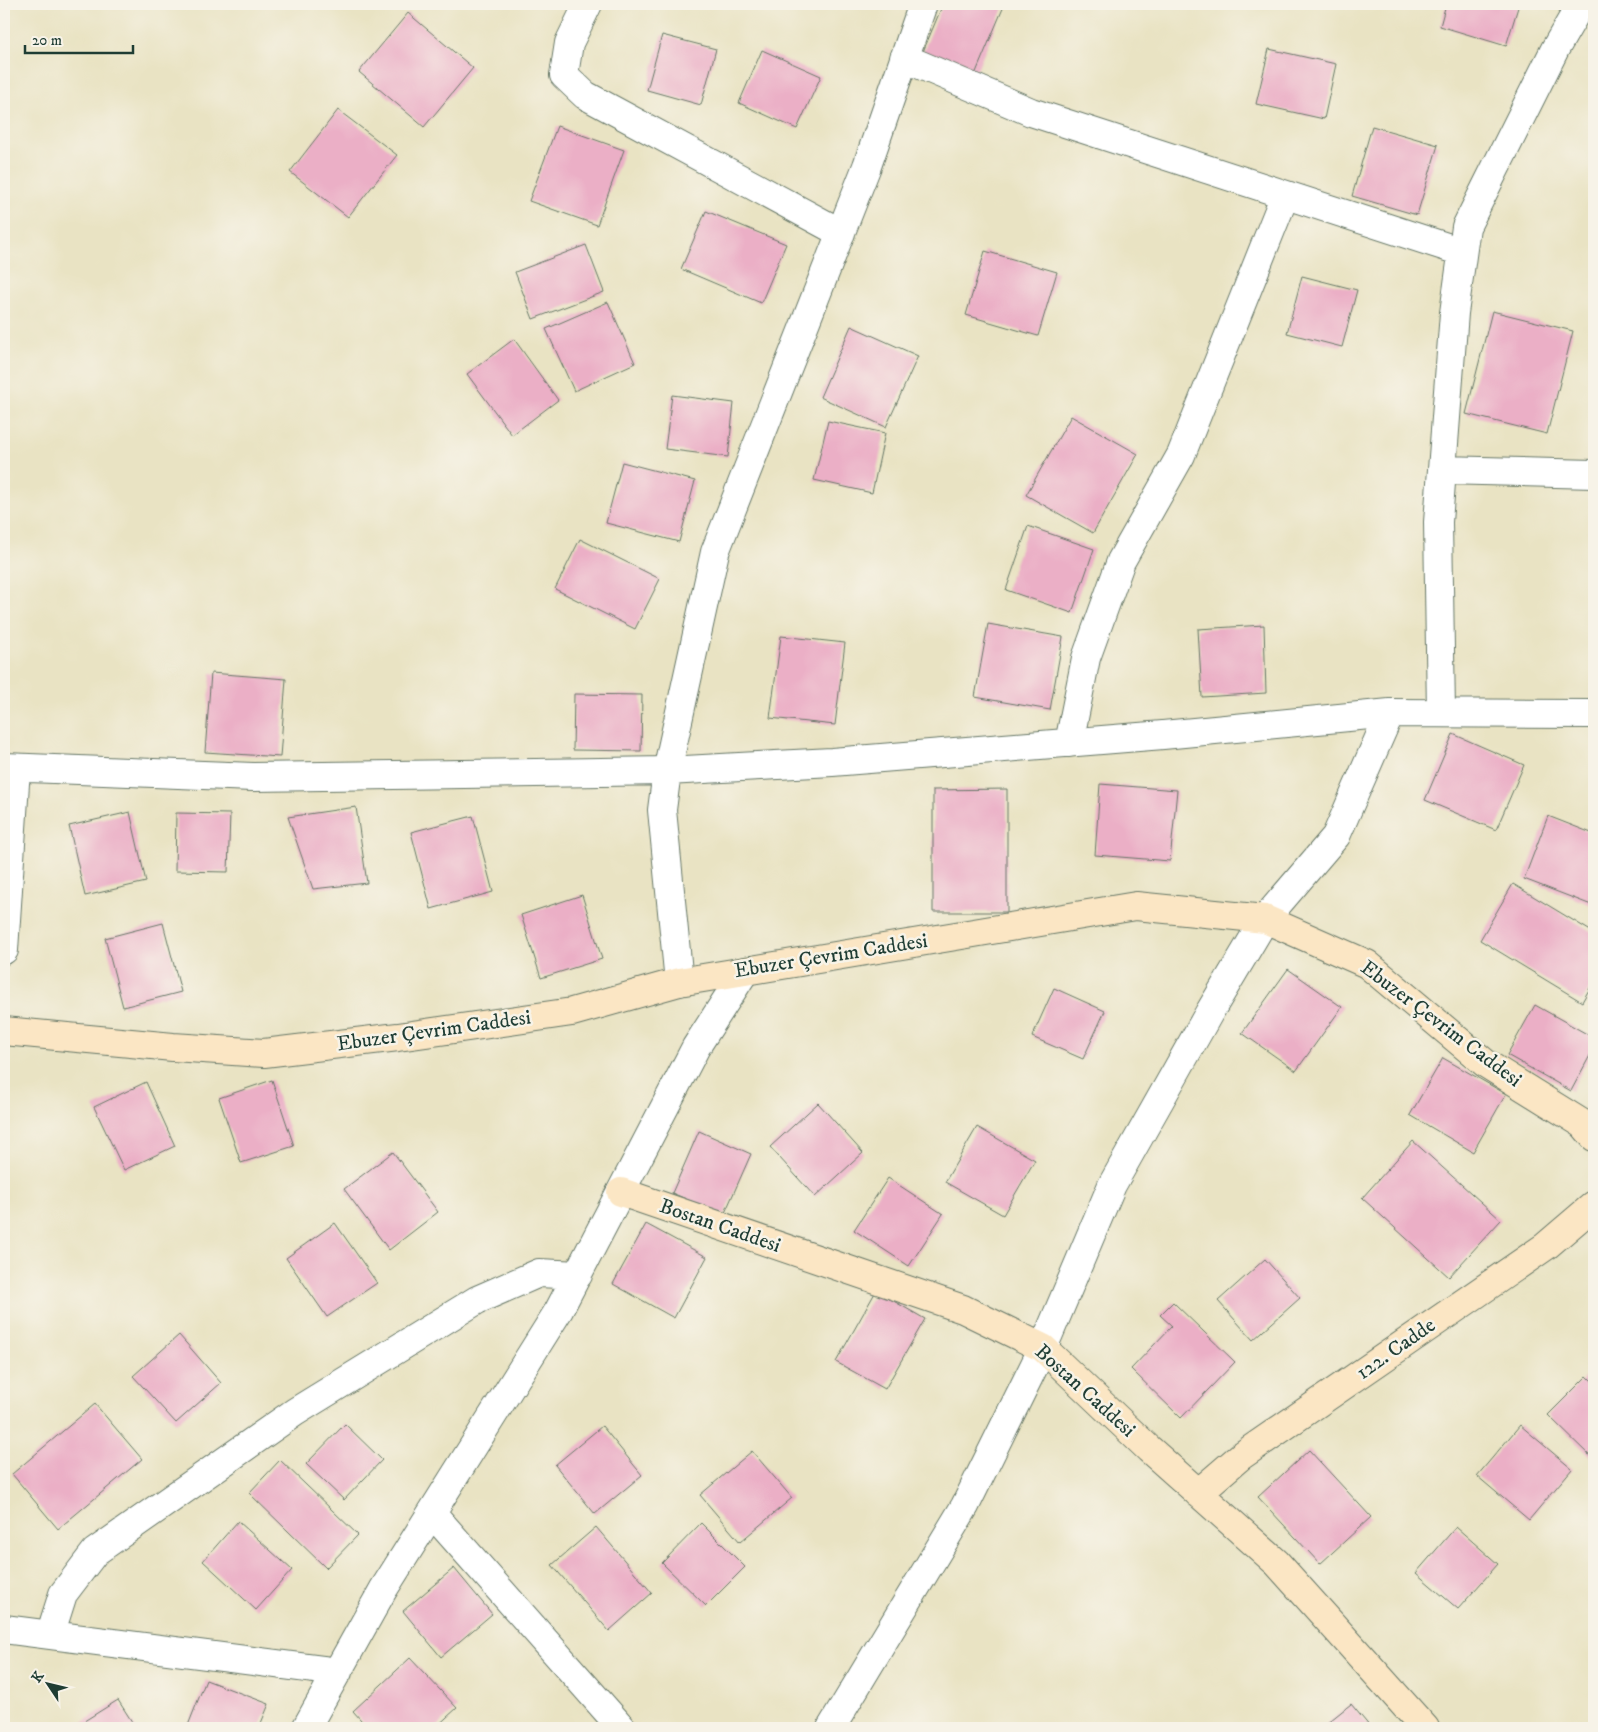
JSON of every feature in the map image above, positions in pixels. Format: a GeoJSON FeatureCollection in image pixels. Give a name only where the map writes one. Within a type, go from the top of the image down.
{"type":"FeatureCollection","features":[{"type":"Feature","properties":{"kind":"street"},"geometry":{"type":"LineString","coordinates":[[588,4],[570,43],[564,75],[585,95],[841,233]]}},
{"type":"Feature","properties":{"kind":"street"},"geometry":{"type":"LineString","coordinates":[[679,982],[662,810],[666,770],[715,552],[867,166],[923,4]]}},
{"type":"Feature","properties":{"kind":"street"},"geometry":{"type":"LineString","coordinates":[[1441,713],[1438,522],[1454,313],[1466,227],[1555,49],[1581,4]]}},
{"type":"Feature","properties":{"kind":"street"},"geometry":{"type":"LineString","coordinates":[[904,58],[1031,112],[1462,252]]}},
{"type":"Feature","properties":{"kind":"street"},"geometry":{"type":"LineString","coordinates":[[1069,743],[1086,658],[1121,561],[1181,455],[1285,195]]}},
{"type":"Feature","properties":{"kind":"street"},"geometry":{"type":"LineString","coordinates":[[1442,470],[1594,474]]}},
{"type":"Feature","properties":{"kind":"street"},"geometry":{"type":"LineString","coordinates":[[831,1728],[965,1506],[1043,1348],[1112,1185],[1209,1013],[1266,919],[1336,836],[1390,713]]}},
{"type":"Feature","properties":{"kind":"street"},"geometry":{"type":"LineString","coordinates":[[4,950],[10,768],[253,777],[666,770],[832,762],[1163,735],[1390,713],[1594,714]]}},
{"type":"Feature","properties":{"kind":"street","name":"Ebuzer Çevrim Caddesi"},"geometry":{"type":"LineString","coordinates":[[4,1031],[173,1047],[264,1053],[398,1037],[572,1012],[679,982],[1136,906],[1266,919],[1367,964],[1485,1063],[1583,1124],[1594,1137]]}},
{"type":"Feature","properties":{"kind":"street"},"geometry":{"type":"LineString","coordinates":[[306,1728],[384,1590],[559,1310],[696,1047],[744,971]]}},
{"type":"Feature","properties":{"kind":"street","name":"Bostan Caddesi"},"geometry":{"type":"LineString","coordinates":[[621,1192],[963,1309],[1043,1348],[1149,1449],[1277,1563],[1425,1728]]}},
{"type":"Feature","properties":{"kind":"street","name":"122. Cadde"},"geometry":{"type":"LineString","coordinates":[[1198,1492],[1241,1456],[1546,1246],[1594,1205]]}},
{"type":"Feature","properties":{"kind":"street"},"geometry":{"type":"LineString","coordinates":[[50,1635],[63,1594],[95,1552],[295,1412],[477,1300],[539,1273],[578,1274]]}},
{"type":"Feature","properties":{"kind":"street"},"geometry":{"type":"LineString","coordinates":[[432,1513],[622,1728]]}},
{"type":"Feature","properties":{"kind":"street"},"geometry":{"type":"LineString","coordinates":[[4,1629],[338,1672]]}},
{"type":"Feature","properties":{"kind":"building"},"geometry":{"type":"Polygon","coordinates":[[[943,4],[998,4],[1004,6],[974,77],[922,54],[943,4]]]}},
{"type":"Feature","properties":{"kind":"building"},"geometry":{"type":"Polygon","coordinates":[[[1446,4],[1519,4],[1506,46],[1440,26],[1446,4]]]}},
{"type":"Feature","properties":{"kind":"building"},"geometry":{"type":"Polygon","coordinates":[[[408,13],[473,68],[424,127],[359,72],[408,13]]]}},
{"type":"Feature","properties":{"kind":"building"},"geometry":{"type":"Polygon","coordinates":[[[662,35],[716,49],[701,105],[647,90],[662,35]]]}},
{"type":"Feature","properties":{"kind":"building"},"geometry":{"type":"Polygon","coordinates":[[[1269,49],[1336,64],[1324,119],[1256,104],[1269,49]]]}},
{"type":"Feature","properties":{"kind":"building"},"geometry":{"type":"Polygon","coordinates":[[[762,50],[821,76],[797,129],[739,103],[762,50]]]}},
{"type":"Feature","properties":{"kind":"building"},"geometry":{"type":"Polygon","coordinates":[[[338,110],[397,155],[348,217],[290,172],[338,110]]]}},
{"type":"Feature","properties":{"kind":"building"},"geometry":{"type":"Polygon","coordinates":[[[557,126],[624,150],[597,225],[529,201],[557,126]]]}},
{"type":"Feature","properties":{"kind":"building"},"geometry":{"type":"Polygon","coordinates":[[[1372,126],[1438,145],[1417,215],[1352,196],[1372,126]]]}},
{"type":"Feature","properties":{"kind":"building"},"geometry":{"type":"Polygon","coordinates":[[[706,211],[786,244],[761,303],[681,269],[706,211]]]}},
{"type":"Feature","properties":{"kind":"building"},"geometry":{"type":"Polygon","coordinates":[[[586,245],[604,292],[533,319],[515,272],[586,245]]]}},
{"type":"Feature","properties":{"kind":"building"},"geometry":{"type":"Polygon","coordinates":[[[985,251],[1057,272],[1038,336],[966,315],[985,251]]]}},
{"type":"Feature","properties":{"kind":"building"},"geometry":{"type":"Polygon","coordinates":[[[1302,276],[1357,290],[1342,347],[1287,333],[1302,276]]]}},
{"type":"Feature","properties":{"kind":"building"},"geometry":{"type":"Polygon","coordinates":[[[608,302],[635,363],[574,391],[546,329],[608,302]]]}},
{"type":"Feature","properties":{"kind":"building"},"geometry":{"type":"Polygon","coordinates":[[[1492,311],[1573,331],[1547,434],[1466,414],[1492,311]]]}},
{"type":"Feature","properties":{"kind":"building"},"geometry":{"type":"Polygon","coordinates":[[[851,326],[918,356],[886,427],[820,397],[851,326]]]}},
{"type":"Feature","properties":{"kind":"building"},"geometry":{"type":"Polygon","coordinates":[[[514,339],[558,400],[512,435],[467,374],[514,339]]]}},
{"type":"Feature","properties":{"kind":"building"},"geometry":{"type":"Polygon","coordinates":[[[672,395],[734,403],[728,457],[665,449],[672,395]]]}},
{"type":"Feature","properties":{"kind":"building"},"geometry":{"type":"Polygon","coordinates":[[[1071,416],[1138,454],[1093,533],[1026,495],[1071,416]]]}},
{"type":"Feature","properties":{"kind":"building"},"geometry":{"type":"Polygon","coordinates":[[[828,421],[885,433],[872,493],[814,480],[828,421]]]}},
{"type":"Feature","properties":{"kind":"building"},"geometry":{"type":"Polygon","coordinates":[[[622,462],[695,481],[679,542],[606,523],[622,462]]]}},
{"type":"Feature","properties":{"kind":"building"},"geometry":{"type":"Polygon","coordinates":[[[1028,526],[1094,549],[1072,613],[1006,590],[1028,526]]]}},
{"type":"Feature","properties":{"kind":"building"},"geometry":{"type":"Polygon","coordinates":[[[580,539],[660,579],[635,629],[555,589],[580,539]]]}},
{"type":"Feature","properties":{"kind":"building"},"geometry":{"type":"Polygon","coordinates":[[[988,624],[1063,637],[1050,710],[975,697],[988,624]]]}},
{"type":"Feature","properties":{"kind":"building"},"geometry":{"type":"Polygon","coordinates":[[[1264,625],[1266,693],[1202,697],[1198,629],[1264,625]]]}},
{"type":"Feature","properties":{"kind":"building"},"geometry":{"type":"Polygon","coordinates":[[[781,636],[845,643],[835,725],[770,718],[781,636]]]}},
{"type":"Feature","properties":{"kind":"building"},"geometry":{"type":"Polygon","coordinates":[[[211,673],[286,679],[280,757],[205,752],[211,673]]]}},
{"type":"Feature","properties":{"kind":"building"},"geometry":{"type":"Polygon","coordinates":[[[574,694],[642,695],[641,751],[573,750],[574,694]]]}},
{"type":"Feature","properties":{"kind":"building"},"geometry":{"type":"Polygon","coordinates":[[[1453,734],[1524,765],[1496,830],[1425,800],[1453,734]]]}},
{"type":"Feature","properties":{"kind":"building"},"geometry":{"type":"Polygon","coordinates":[[[1100,784],[1177,790],[1170,861],[1095,855],[1100,784]]]}},
{"type":"Feature","properties":{"kind":"building"},"geometry":{"type":"Polygon","coordinates":[[[1007,789],[1007,912],[933,912],[933,790],[1007,789]]]}},
{"type":"Feature","properties":{"kind":"building"},"geometry":{"type":"Polygon","coordinates":[[[356,807],[367,883],[313,889],[288,817],[356,807]]]}},
{"type":"Feature","properties":{"kind":"building"},"geometry":{"type":"Polygon","coordinates":[[[130,812],[146,882],[85,896],[69,826],[130,812]]]}},
{"type":"Feature","properties":{"kind":"building"},"geometry":{"type":"Polygon","coordinates":[[[176,813],[230,814],[228,872],[175,871],[176,813]]]}},
{"type":"Feature","properties":{"kind":"building"},"geometry":{"type":"Polygon","coordinates":[[[473,816],[493,892],[431,909],[411,832],[473,816]]]}},
{"type":"Feature","properties":{"kind":"building"},"geometry":{"type":"Polygon","coordinates":[[[1548,816],[1594,834],[1594,906],[1524,879],[1548,816]]]}},
{"type":"Feature","properties":{"kind":"building"},"geometry":{"type":"Polygon","coordinates":[[[1513,884],[1594,933],[1594,981],[1582,1002],[1480,940],[1513,884]]]}},
{"type":"Feature","properties":{"kind":"building"},"geometry":{"type":"Polygon","coordinates":[[[582,895],[602,959],[541,978],[521,915],[582,895]]]}},
{"type":"Feature","properties":{"kind":"building"},"geometry":{"type":"Polygon","coordinates":[[[163,923],[181,992],[123,1007],[105,938],[163,923]]]}},
{"type":"Feature","properties":{"kind":"building"},"geometry":{"type":"Polygon","coordinates":[[[1288,969],[1342,1007],[1296,1071],[1242,1033],[1288,969]]]}},
{"type":"Feature","properties":{"kind":"building"},"geometry":{"type":"Polygon","coordinates":[[[1054,988],[1105,1011],[1083,1059],[1032,1037],[1054,988]]]}},
{"type":"Feature","properties":{"kind":"building"},"geometry":{"type":"Polygon","coordinates":[[[1535,1005],[1594,1038],[1594,1048],[1571,1091],[1507,1055],[1535,1005]]]}},
{"type":"Feature","properties":{"kind":"building"},"geometry":{"type":"Polygon","coordinates":[[[1443,1058],[1506,1094],[1473,1152],[1410,1115],[1443,1058]]]}},
{"type":"Feature","properties":{"kind":"building"},"geometry":{"type":"Polygon","coordinates":[[[272,1080],[294,1146],[241,1163],[219,1098],[272,1080]]]}},
{"type":"Feature","properties":{"kind":"building"},"geometry":{"type":"Polygon","coordinates":[[[146,1082],[175,1146],[124,1170],[94,1107],[146,1082]]]}},
{"type":"Feature","properties":{"kind":"building"},"geometry":{"type":"Polygon","coordinates":[[[818,1103],[863,1153],[815,1197],[770,1147],[818,1103]]]}},
{"type":"Feature","properties":{"kind":"building"},"geometry":{"type":"Polygon","coordinates":[[[977,1127],[1035,1160],[1003,1215],[945,1182],[977,1127]]]}},
{"type":"Feature","properties":{"kind":"building"},"geometry":{"type":"Polygon","coordinates":[[[699,1131],[751,1154],[724,1215],[672,1193],[699,1131]]]}},
{"type":"Feature","properties":{"kind":"building"},"geometry":{"type":"Polygon","coordinates":[[[1413,1141],[1501,1220],[1449,1277],[1362,1198],[1413,1141]]]}},
{"type":"Feature","properties":{"kind":"building"},"geometry":{"type":"Polygon","coordinates":[[[393,1152],[438,1212],[389,1250],[344,1189],[393,1152]]]}},
{"type":"Feature","properties":{"kind":"building"},"geometry":{"type":"Polygon","coordinates":[[[888,1178],[943,1214],[909,1266],[854,1230],[888,1178]]]}},
{"type":"Feature","properties":{"kind":"building"},"geometry":{"type":"Polygon","coordinates":[[[335,1223],[377,1283],[327,1317],[286,1258],[335,1223]]]}},
{"type":"Feature","properties":{"kind":"building"},"geometry":{"type":"Polygon","coordinates":[[[646,1224],[707,1257],[674,1318],[613,1284],[646,1224]]]}},
{"type":"Feature","properties":{"kind":"building"},"geometry":{"type":"Polygon","coordinates":[[[1265,1259],[1300,1298],[1253,1340],[1218,1301],[1265,1259]]]}},
{"type":"Feature","properties":{"kind":"building"},"geometry":{"type":"Polygon","coordinates":[[[876,1291],[925,1319],[885,1389],[836,1362],[876,1291]]]}},
{"type":"Feature","properties":{"kind":"building"},"geometry":{"type":"Polygon","coordinates":[[[1173,1302],[1235,1362],[1181,1418],[1131,1369],[1172,1326],[1160,1315],[1173,1302]]]}},
{"type":"Feature","properties":{"kind":"building"},"geometry":{"type":"Polygon","coordinates":[[[179,1335],[221,1383],[176,1423],[133,1376],[179,1335]]]}},
{"type":"Feature","properties":{"kind":"building"},"geometry":{"type":"Polygon","coordinates":[[[1587,1376],[1594,1383],[1594,1460],[1548,1415],[1587,1376]]]}},
{"type":"Feature","properties":{"kind":"building"},"geometry":{"type":"Polygon","coordinates":[[[95,1404],[142,1459],[58,1529],[12,1474],[95,1404]]]}},
{"type":"Feature","properties":{"kind":"building"},"geometry":{"type":"Polygon","coordinates":[[[345,1424],[382,1460],[344,1500],[306,1464],[345,1424]]]}},
{"type":"Feature","properties":{"kind":"building"},"geometry":{"type":"Polygon","coordinates":[[[1520,1425],[1572,1469],[1529,1520],[1477,1476],[1520,1425]]]}},
{"type":"Feature","properties":{"kind":"building"},"geometry":{"type":"Polygon","coordinates":[[[602,1426],[642,1475],[595,1514],[555,1465],[602,1426]]]}},
{"type":"Feature","properties":{"kind":"building"},"geometry":{"type":"Polygon","coordinates":[[[1309,1450],[1371,1517],[1320,1564],[1258,1497],[1309,1450]]]}},
{"type":"Feature","properties":{"kind":"building"},"geometry":{"type":"Polygon","coordinates":[[[752,1451],[792,1498],[740,1542],[700,1495],[752,1451]]]}},
{"type":"Feature","properties":{"kind":"building"},"geometry":{"type":"Polygon","coordinates":[[[280,1460],[358,1535],[326,1568],[249,1493],[280,1460]]]}},
{"type":"Feature","properties":{"kind":"building"},"geometry":{"type":"Polygon","coordinates":[[[238,1521],[292,1570],[256,1610],[203,1561],[238,1521]]]}},
{"type":"Feature","properties":{"kind":"building"},"geometry":{"type":"Polygon","coordinates":[[[701,1523],[745,1567],[706,1606],[662,1563],[701,1523]]]}},
{"type":"Feature","properties":{"kind":"building"},"geometry":{"type":"Polygon","coordinates":[[[596,1527],[652,1593],[609,1631],[552,1565],[596,1527]]]}},
{"type":"Feature","properties":{"kind":"building"},"geometry":{"type":"Polygon","coordinates":[[[1456,1527],[1498,1564],[1458,1609],[1416,1573],[1456,1527]]]}},
{"type":"Feature","properties":{"kind":"building"},"geometry":{"type":"Polygon","coordinates":[[[454,1568],[492,1614],[441,1657],[403,1611],[454,1568]]]}},
{"type":"Feature","properties":{"kind":"building"},"geometry":{"type":"Polygon","coordinates":[[[410,1658],[457,1708],[435,1728],[368,1728],[353,1711],[410,1658]]]}},
{"type":"Feature","properties":{"kind":"building"},"geometry":{"type":"Polygon","coordinates":[[[206,1680],[269,1704],[259,1728],[187,1728],[206,1680]]]}},
{"type":"Feature","properties":{"kind":"building"},"geometry":{"type":"Polygon","coordinates":[[[118,1700],[136,1728],[73,1728],[118,1700]]]}},
{"type":"Feature","properties":{"kind":"building"},"geometry":{"type":"Polygon","coordinates":[[[1351,1704],[1371,1728],[1321,1728],[1351,1704]]]}}]}
